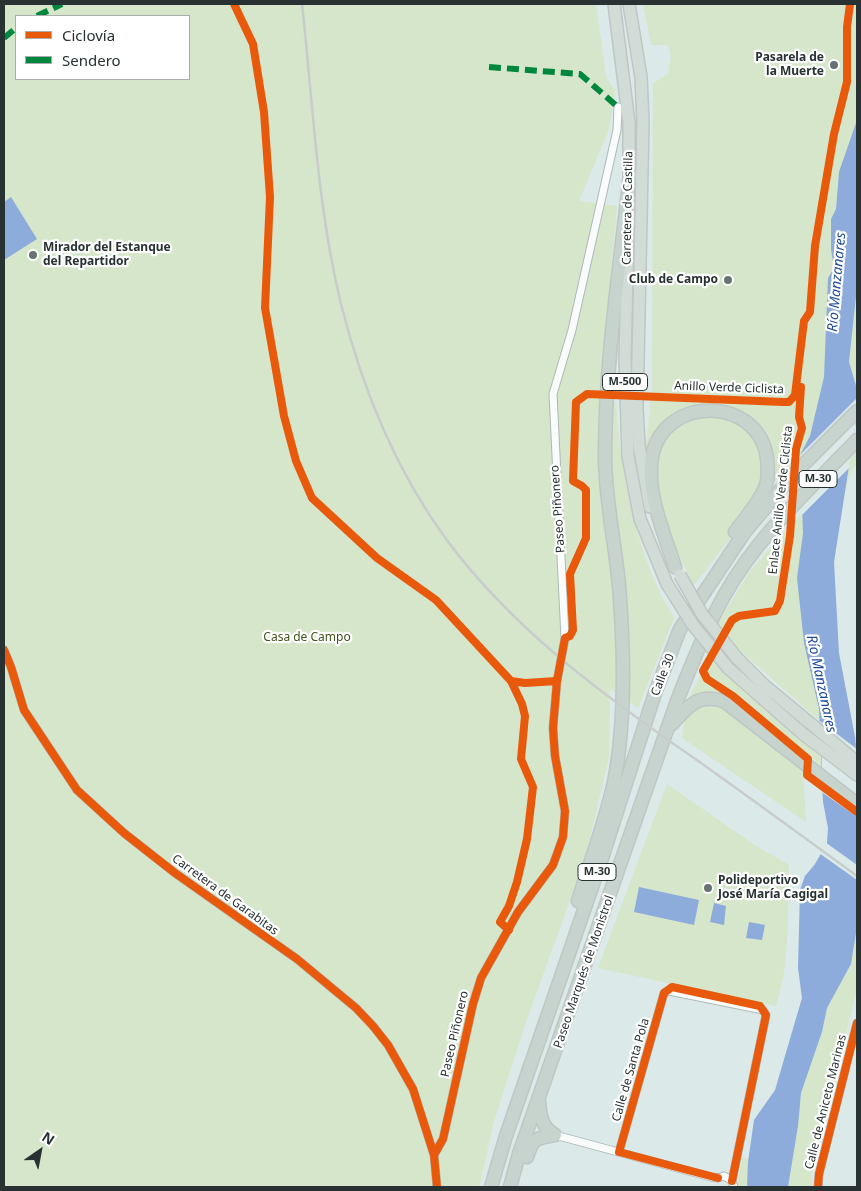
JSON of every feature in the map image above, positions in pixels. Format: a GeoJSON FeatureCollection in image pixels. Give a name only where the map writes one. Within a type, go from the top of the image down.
{"type":"FeatureCollection","features":[{"type":"Feature","properties":{"kind":"highway","name":"Carretera de Castilla"},"geometry":{"type":"LineString","coordinates":[[614,4],[629,123],[630,174],[625,359],[628,456],[640,519],[667,584],[693,625],[728,668],[803,734],[857,775]]}},
{"type":"Feature","properties":{"kind":"highway","name":"Carretera de Castilla"},"geometry":{"type":"LineString","coordinates":[[628,4],[641,77],[643,122],[637,401],[639,445],[652,515],[678,571],[702,614],[737,658],[764,685],[857,760]]}},
{"type":"Feature","properties":{"kind":"highway"},"geometry":{"type":"LineString","coordinates":[[557,989],[578,901],[614,781],[618,748],[622,679],[620,600],[605,456],[610,361],[630,174]]}},
{"type":"Feature","properties":{"kind":"highway"},"geometry":{"type":"LineString","coordinates":[[678,571],[658,513],[651,478],[653,456],[657,441],[668,426],[683,415],[705,410],[734,414],[744,420],[761,438],[768,463],[766,487],[708,574],[680,629]]}},
{"type":"Feature","properties":{"kind":"highway","name":"Calle 30"},"geometry":{"type":"LineString","coordinates":[[557,989],[655,693],[680,629],[744,533],[792,476],[857,411]]}},
{"type":"Feature","properties":{"kind":"highway","name":"Calle 30"},"geometry":{"type":"LineString","coordinates":[[668,728],[700,641],[724,595],[753,552],[783,515],[856,442]]}},
{"type":"Feature","properties":{"kind":"highway"},"geometry":{"type":"LineString","coordinates":[[668,728],[685,709],[700,699],[708,698],[724,701],[857,804]]}},
{"type":"Feature","properties":{"kind":"highway","name":"Paseo Marqués de Monistrol"},"geometry":{"type":"LineString","coordinates":[[510,1187],[519,1154],[668,728]]}},
{"type":"Feature","properties":{"kind":"highway","name":"M-500"},"geometry":{"type":"LineString","coordinates":[[844,766],[857,779]]}},
{"type":"Feature","properties":{"kind":"highway","name":"Paseo Marqués de Monistrol"},"geometry":{"type":"LineString","coordinates":[[491,1187],[557,989]]}},
{"type":"Feature","properties":{"kind":"highway"},"geometry":{"type":"LineString","coordinates":[[539,1099],[540,1116],[546,1129],[555,1135]]}},
{"type":"Feature","properties":{"kind":"highway"},"geometry":{"type":"LineString","coordinates":[[516,1187],[532,1142],[555,1135]]}},
{"type":"Feature","properties":{"kind":"street","name":"Paseo Piñonero"},"geometry":{"type":"LineString","coordinates":[[437,1187],[434,1155],[443,1138],[473,1004],[482,978],[518,912],[553,865],[563,837],[565,812],[555,756],[553,728],[557,681],[565,638],[553,394],[572,330],[617,130],[618,107]]}},
{"type":"Feature","properties":{"kind":"street","name":"Carretera de Garabitas"},"geometry":{"type":"LineString","coordinates":[[4,650],[24,710],[77,790],[124,833],[175,873],[297,959],[344,998],[373,1026],[388,1045],[414,1089],[434,1155]]}},
{"type":"Feature","properties":{"kind":"street","name":"Calle de Santa Pola"},"geometry":{"type":"LineString","coordinates":[[619,1152],[664,993],[669,991],[763,1010],[766,1015],[733,1184]]}},
{"type":"Feature","properties":{"kind":"street","name":"Calle de Aniceto Marinas"},"geometry":{"type":"LineString","coordinates":[[818,1187],[819,1174],[857,1023]]}},
{"type":"Feature","properties":{"kind":"street"},"geometry":{"type":"LineString","coordinates":[[555,1135],[718,1178],[724,1176],[733,1184]]}},
{"type":"Feature","properties":{"kind":"street"},"geometry":{"type":"LineString","coordinates":[[715,1187],[718,1178]]}},
{"type":"Feature","properties":{"kind":"green space","name":"Casa de Campo"},"geometry":{"type":"Polygon","coordinates":[[[4,4],[596,4],[606,77],[615,91],[609,129],[579,201],[617,206],[604,349],[602,401],[616,402],[626,486],[632,514],[649,568],[674,618],[638,708],[610,689],[609,756],[586,856],[526,1022],[494,1121],[479,1187],[4,1187],[4,4]]]}},
{"type":"Feature","properties":{"kind":"green space","name":"Club de Campo"},"geometry":{"type":"Polygon","coordinates":[[[643,4],[857,4],[857,398],[779,476],[693,586],[668,530],[646,446],[652,387],[653,83],[668,74],[671,56],[668,45],[651,45],[643,4]]]}},
{"type":"Feature","properties":{"kind":"green space"},"geometry":{"type":"Polygon","coordinates":[[[857,451],[857,463],[849,476],[840,512],[832,566],[837,643],[857,749],[820,721],[736,647],[718,623],[750,571],[857,451]]]}},
{"type":"Feature","properties":{"kind":"green space"},"geometry":{"type":"Polygon","coordinates":[[[709,658],[821,757],[822,767],[744,699],[714,693],[689,698],[709,658]]]}},
{"type":"Feature","properties":{"kind":"green space"},"geometry":{"type":"Polygon","coordinates":[[[718,706],[737,717],[803,770],[806,822],[682,738],[687,716],[691,712],[695,709],[718,706]]]}},
{"type":"Feature","properties":{"kind":"green space","name":"Polideportivo José María Cagigal"},"geometry":{"type":"Polygon","coordinates":[[[667,784],[756,846],[789,865],[786,954],[781,989],[776,1006],[598,968],[667,784]]]}},
{"type":"Feature","properties":{"kind":"green space"},"geometry":{"type":"Polygon","coordinates":[[[857,927],[857,988],[829,1106],[812,1161],[811,1187],[737,1187],[742,1158],[792,1163],[801,1093],[822,1032],[827,1008],[851,964],[857,927]]]}},
{"type":"Feature","properties":{"kind":"water","name":"Río Manzanares"},"geometry":{"type":"Polygon","coordinates":[[[857,120],[857,287],[849,362],[857,389],[857,415],[834,562],[839,653],[855,737],[857,758],[857,927],[851,964],[827,1008],[822,1032],[801,1093],[798,1126],[788,1187],[747,1187],[748,1162],[754,1120],[775,1090],[802,998],[798,968],[800,890],[805,876],[815,864],[827,843],[828,828],[823,802],[819,709],[804,643],[797,578],[803,533],[800,455],[810,436],[824,377],[828,278],[834,268],[831,249],[831,219],[836,209],[839,172],[857,120]]]}},
{"type":"Feature","properties":{"kind":"water"},"geometry":{"type":"Polygon","coordinates":[[[11,197],[37,239],[4,260],[4,202],[11,197]]]}},
{"type":"Feature","properties":{"kind":"water"},"geometry":{"type":"Polygon","coordinates":[[[639,887],[699,900],[694,925],[634,912],[639,887]]]}},
{"type":"Feature","properties":{"kind":"water"},"geometry":{"type":"Polygon","coordinates":[[[714,903],[726,906],[724,925],[710,922],[714,903]]]}},
{"type":"Feature","properties":{"kind":"water"},"geometry":{"type":"Polygon","coordinates":[[[749,922],[765,925],[762,940],[746,938],[749,922]]]}},
{"type":"Feature","properties":{"kind":"pier"},"geometry":{"type":"Polygon","coordinates":[[[857,398],[857,415],[849,468],[802,515],[800,455],[857,398]]]}},
{"type":"Feature","properties":{"kind":"pier"},"geometry":{"type":"Polygon","coordinates":[[[820,721],[857,749],[857,817],[823,793],[820,721]]]}},
{"type":"Feature","properties":{"kind":"pier"},"geometry":{"type":"Polygon","coordinates":[[[825,842],[857,865],[857,880],[819,853],[825,842]]]}},
{"type":"Feature","properties":{"kind":"railway"},"geometry":{"type":"LineString","coordinates":[[302,4],[321,192],[326,230],[341,304],[359,366],[382,427],[411,485],[428,512],[446,539],[501,604],[564,661],[631,714],[857,876]]}},
{"type":"Feature","properties":{"kind":"marked path"},"geometry":{"type":"LineString","coordinates":[[39,15],[62,4]]}},
{"type":"Feature","properties":{"kind":"marked path"},"geometry":{"type":"LineString","coordinates":[[4,38],[15,29]]}},
{"type":"Feature","properties":{"kind":"marked path"},"geometry":{"type":"LineString","coordinates":[[489,67],[580,74],[618,107]]}},
{"type":"Feature","properties":{"kind":"cycle path"},"geometry":{"type":"LineString","coordinates":[[234,4],[253,44],[264,112],[270,197],[265,308],[284,416],[296,461],[312,498],[377,558],[436,600],[511,681],[525,683],[557,681]]}},
{"type":"Feature","properties":{"kind":"cycle path","name":"Anillo Verde Ciclista"},"geometry":{"type":"LineString","coordinates":[[437,1187],[434,1155],[443,1139],[473,1004],[481,978],[518,912],[553,865],[563,837],[565,811],[555,756],[553,728],[557,681],[565,638],[570,636],[573,630],[570,574],[586,538],[586,490],[573,481],[576,402],[587,394],[783,402],[789,402],[795,395],[804,321],[810,312],[815,246],[834,134],[847,82],[847,27],[850,4]]}},
{"type":"Feature","properties":{"kind":"cycle path","name":"Enlace Anillo Verde Ciclista"},"geometry":{"type":"LineString","coordinates":[[801,387],[799,417],[802,428],[796,449],[790,536],[780,601],[775,611],[739,616],[732,620],[703,671],[707,679],[733,696],[808,759],[807,775],[857,812]]}},
{"type":"Feature","properties":{"kind":"cycle path"},"geometry":{"type":"LineString","coordinates":[[4,650],[24,710],[77,790],[124,833],[175,873],[297,959],[356,1008],[373,1026],[388,1045],[413,1089],[434,1155]]}},
{"type":"Feature","properties":{"kind":"cycle path"},"geometry":{"type":"LineString","coordinates":[[509,930],[500,922],[509,906],[517,882],[527,839],[533,787],[521,759],[525,716],[522,704],[511,681]]}},
{"type":"Feature","properties":{"kind":"cycle path"},"geometry":{"type":"LineString","coordinates":[[718,1178],[619,1152],[664,993],[672,987],[760,1006],[766,1015],[732,1181]]}},
{"type":"Feature","properties":{"kind":"cycle path"},"geometry":{"type":"LineString","coordinates":[[818,1187],[819,1174],[857,1023]]}},
{"type":"Feature","properties":{"kind":"place","name":"Pasarela de la Muerte"},"geometry":{"type":"Point","coordinates":[834,65]}},
{"type":"Feature","properties":{"kind":"place","name":"Mirador del Estanque del Repartidor"},"geometry":{"type":"Point","coordinates":[33,255]}},
{"type":"Feature","properties":{"kind":"place","name":"Club de Campo"},"geometry":{"type":"Point","coordinates":[728,280]}},
{"type":"Feature","properties":{"kind":"place","name":"Polideportivo José María Cagigal"},"geometry":{"type":"Point","coordinates":[708,888]}}]}
